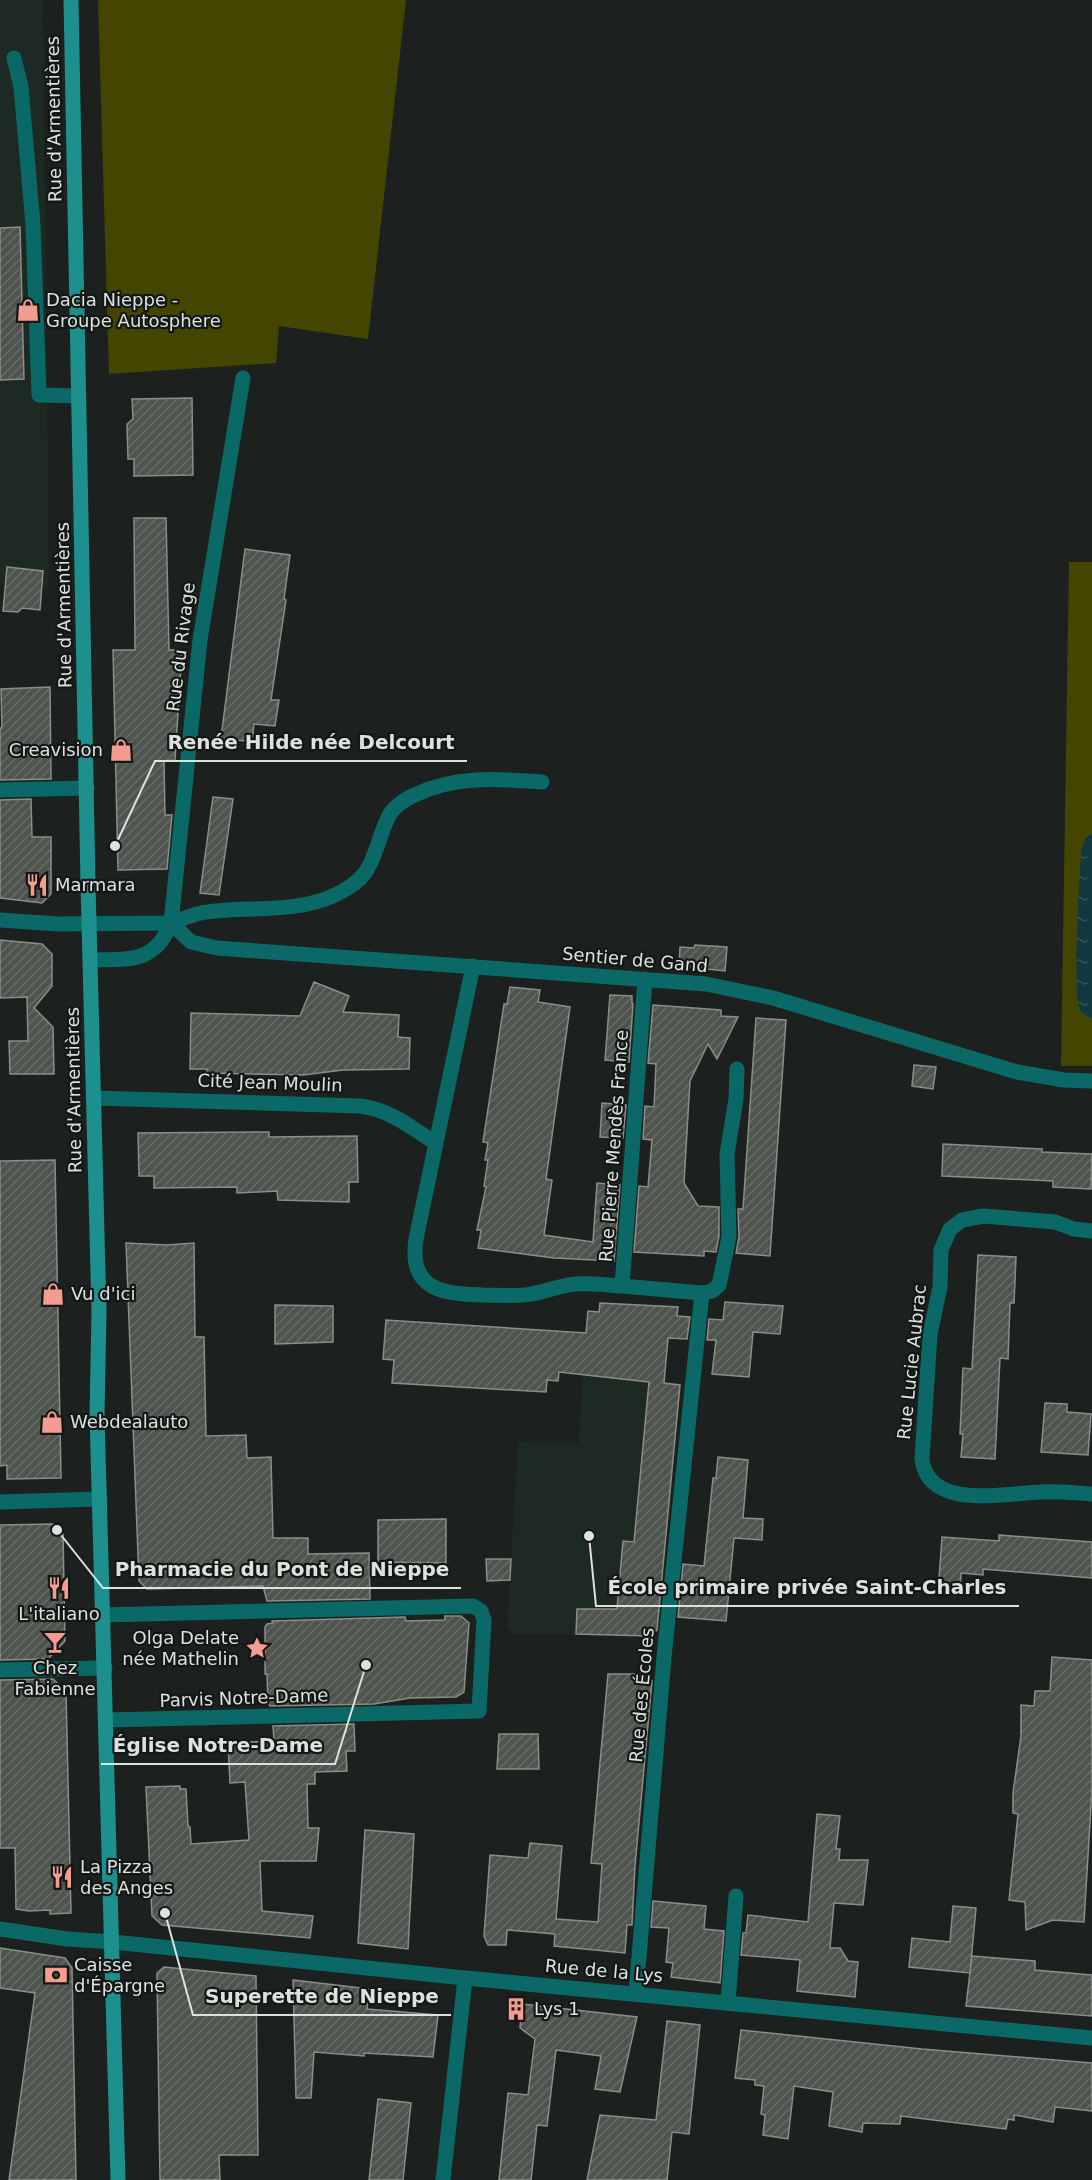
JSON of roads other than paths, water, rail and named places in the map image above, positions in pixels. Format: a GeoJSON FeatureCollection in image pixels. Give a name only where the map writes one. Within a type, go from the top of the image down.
{"type":"FeatureCollection","features":[{"type":"Feature","properties":{"kind":"main road","name":"Rue d'Armentières"},"geometry":{"type":"LineString","coordinates":[[71,0],[99,1312],[97,1415],[118,2180]]}},
{"type":"Feature","properties":{"kind":"street"},"geometry":{"type":"LineString","coordinates":[[14,58],[21,87],[33,225],[39,395],[79,396]]}},
{"type":"Feature","properties":{"kind":"street","name":"Rue du Rivage"},"geometry":{"type":"LineString","coordinates":[[91,960],[131,958],[148,953],[161,944],[171,923],[200,640],[243,378]]}},
{"type":"Feature","properties":{"kind":"street"},"geometry":{"type":"LineString","coordinates":[[0,920],[47,924],[171,923],[200,913],[294,908],[346,890],[366,873],[388,817],[396,806],[408,798],[440,784],[482,779],[542,782]]}},
{"type":"Feature","properties":{"kind":"street"},"geometry":{"type":"LineString","coordinates":[[0,790],[87,788]]}},
{"type":"Feature","properties":{"kind":"street","name":"Sentier de Gand"},"geometry":{"type":"LineString","coordinates":[[171,923],[186,938],[207,947],[706,984],[749,992],[1017,1072],[1064,1080],[1092,1081]]}},
{"type":"Feature","properties":{"kind":"street"},"geometry":{"type":"LineString","coordinates":[[473,966],[414,1248],[417,1266],[431,1286],[453,1294],[520,1296],[575,1284],[622,1286]]}},
{"type":"Feature","properties":{"kind":"street","name":"Rue Pierre Mendès France"},"geometry":{"type":"LineString","coordinates":[[645,979],[622,1286],[702,1293]]}},
{"type":"Feature","properties":{"kind":"street"},"geometry":{"type":"LineString","coordinates":[[702,1293],[712,1291],[718,1285],[729,1238],[727,1154],[736,1099],[738,1069]]}},
{"type":"Feature","properties":{"kind":"street","name":"Cité Jean Moulin"},"geometry":{"type":"LineString","coordinates":[[93,1098],[372,1107],[397,1117],[435,1143]]}},
{"type":"Feature","properties":{"kind":"street","name":"Rue Lucie Aubrac"},"geometry":{"type":"LineString","coordinates":[[1092,1232],[1074,1229],[1055,1222],[984,1216],[962,1220],[950,1229],[942,1250],[940,1287],[930,1334],[922,1459],[925,1472],[933,1483],[945,1491],[997,1496],[1043,1491],[1092,1494]]}},
{"type":"Feature","properties":{"kind":"street","name":"Rue des Écoles"},"geometry":{"type":"LineString","coordinates":[[636,1993],[664,1657],[702,1293]]}},
{"type":"Feature","properties":{"kind":"street"},"geometry":{"type":"LineString","coordinates":[[0,1502],[100,1499]]}},
{"type":"Feature","properties":{"kind":"street","name":"Parvis Notre-Dame"},"geometry":{"type":"LineString","coordinates":[[103,1615],[473,1606],[481,1611],[484,1620],[479,1711],[106,1720]]}},
{"type":"Feature","properties":{"kind":"street"},"geometry":{"type":"LineString","coordinates":[[0,1670],[105,1668]]}},
{"type":"Feature","properties":{"kind":"street"},"geometry":{"type":"LineString","coordinates":[[728,2003],[736,1896]]}},
{"type":"Feature","properties":{"kind":"street","name":"Rue de la Lys"},"geometry":{"type":"LineString","coordinates":[[0,1929],[67,1939],[1092,2038]]}},
{"type":"Feature","properties":{"kind":"street"},"geometry":{"type":"LineString","coordinates":[[443,2180],[465,1978]]}},
{"type":"Feature","properties":{"kind":"water"},"geometry":{"type":"Polygon","coordinates":[[[1092,833],[1092,1019],[1081,1011],[1078,1001],[1076,961],[1081,852],[1085,839],[1092,833]]]}},
{"type":"Feature","properties":{"kind":"place","name":"Dacia Nieppe - Groupe Autosphere"},"geometry":{"type":"Point","coordinates":[28,310]}},
{"type":"Feature","properties":{"kind":"place","name":"Creavision"},"geometry":{"type":"Point","coordinates":[121,750]}},
{"type":"Feature","properties":{"kind":"place","name":"Renée Hilde née Delcourt"},"geometry":{"type":"Point","coordinates":[115,846]}},
{"type":"Feature","properties":{"kind":"place","name":"Marmara"},"geometry":{"type":"Point","coordinates":[37,885]}},
{"type":"Feature","properties":{"kind":"place","name":"Vu d'ici"},"geometry":{"type":"Point","coordinates":[53,1294]}},
{"type":"Feature","properties":{"kind":"place","name":"Webdealauto"},"geometry":{"type":"Point","coordinates":[52,1422]}},
{"type":"Feature","properties":{"kind":"place","name":"Pharmacie du Pont de Nieppe"},"geometry":{"type":"Point","coordinates":[57,1530]}},
{"type":"Feature","properties":{"kind":"place","name":"École primaire privée Saint-Charles"},"geometry":{"type":"Point","coordinates":[589,1536]}},
{"type":"Feature","properties":{"kind":"place","name":"L'italiano"},"geometry":{"type":"Point","coordinates":[59,1588]}},
{"type":"Feature","properties":{"kind":"place","name":"Chez Fabienne"},"geometry":{"type":"Point","coordinates":[55,1642]}},
{"type":"Feature","properties":{"kind":"place","name":"Olga Delate née Mathelin"},"geometry":{"type":"Point","coordinates":[257,1648]}},
{"type":"Feature","properties":{"kind":"place","name":"Église Notre-Dame"},"geometry":{"type":"Point","coordinates":[366,1665]}},
{"type":"Feature","properties":{"kind":"place","name":"La Pizza des Anges"},"geometry":{"type":"Point","coordinates":[62,1877]}},
{"type":"Feature","properties":{"kind":"place","name":"Superette de Nieppe"},"geometry":{"type":"Point","coordinates":[165,1913]}},
{"type":"Feature","properties":{"kind":"place","name":"Caisse d'Épargne"},"geometry":{"type":"Point","coordinates":[56,1975]}},
{"type":"Feature","properties":{"kind":"place","name":"Lys 1"},"geometry":{"type":"Point","coordinates":[516,2009]}}]}
